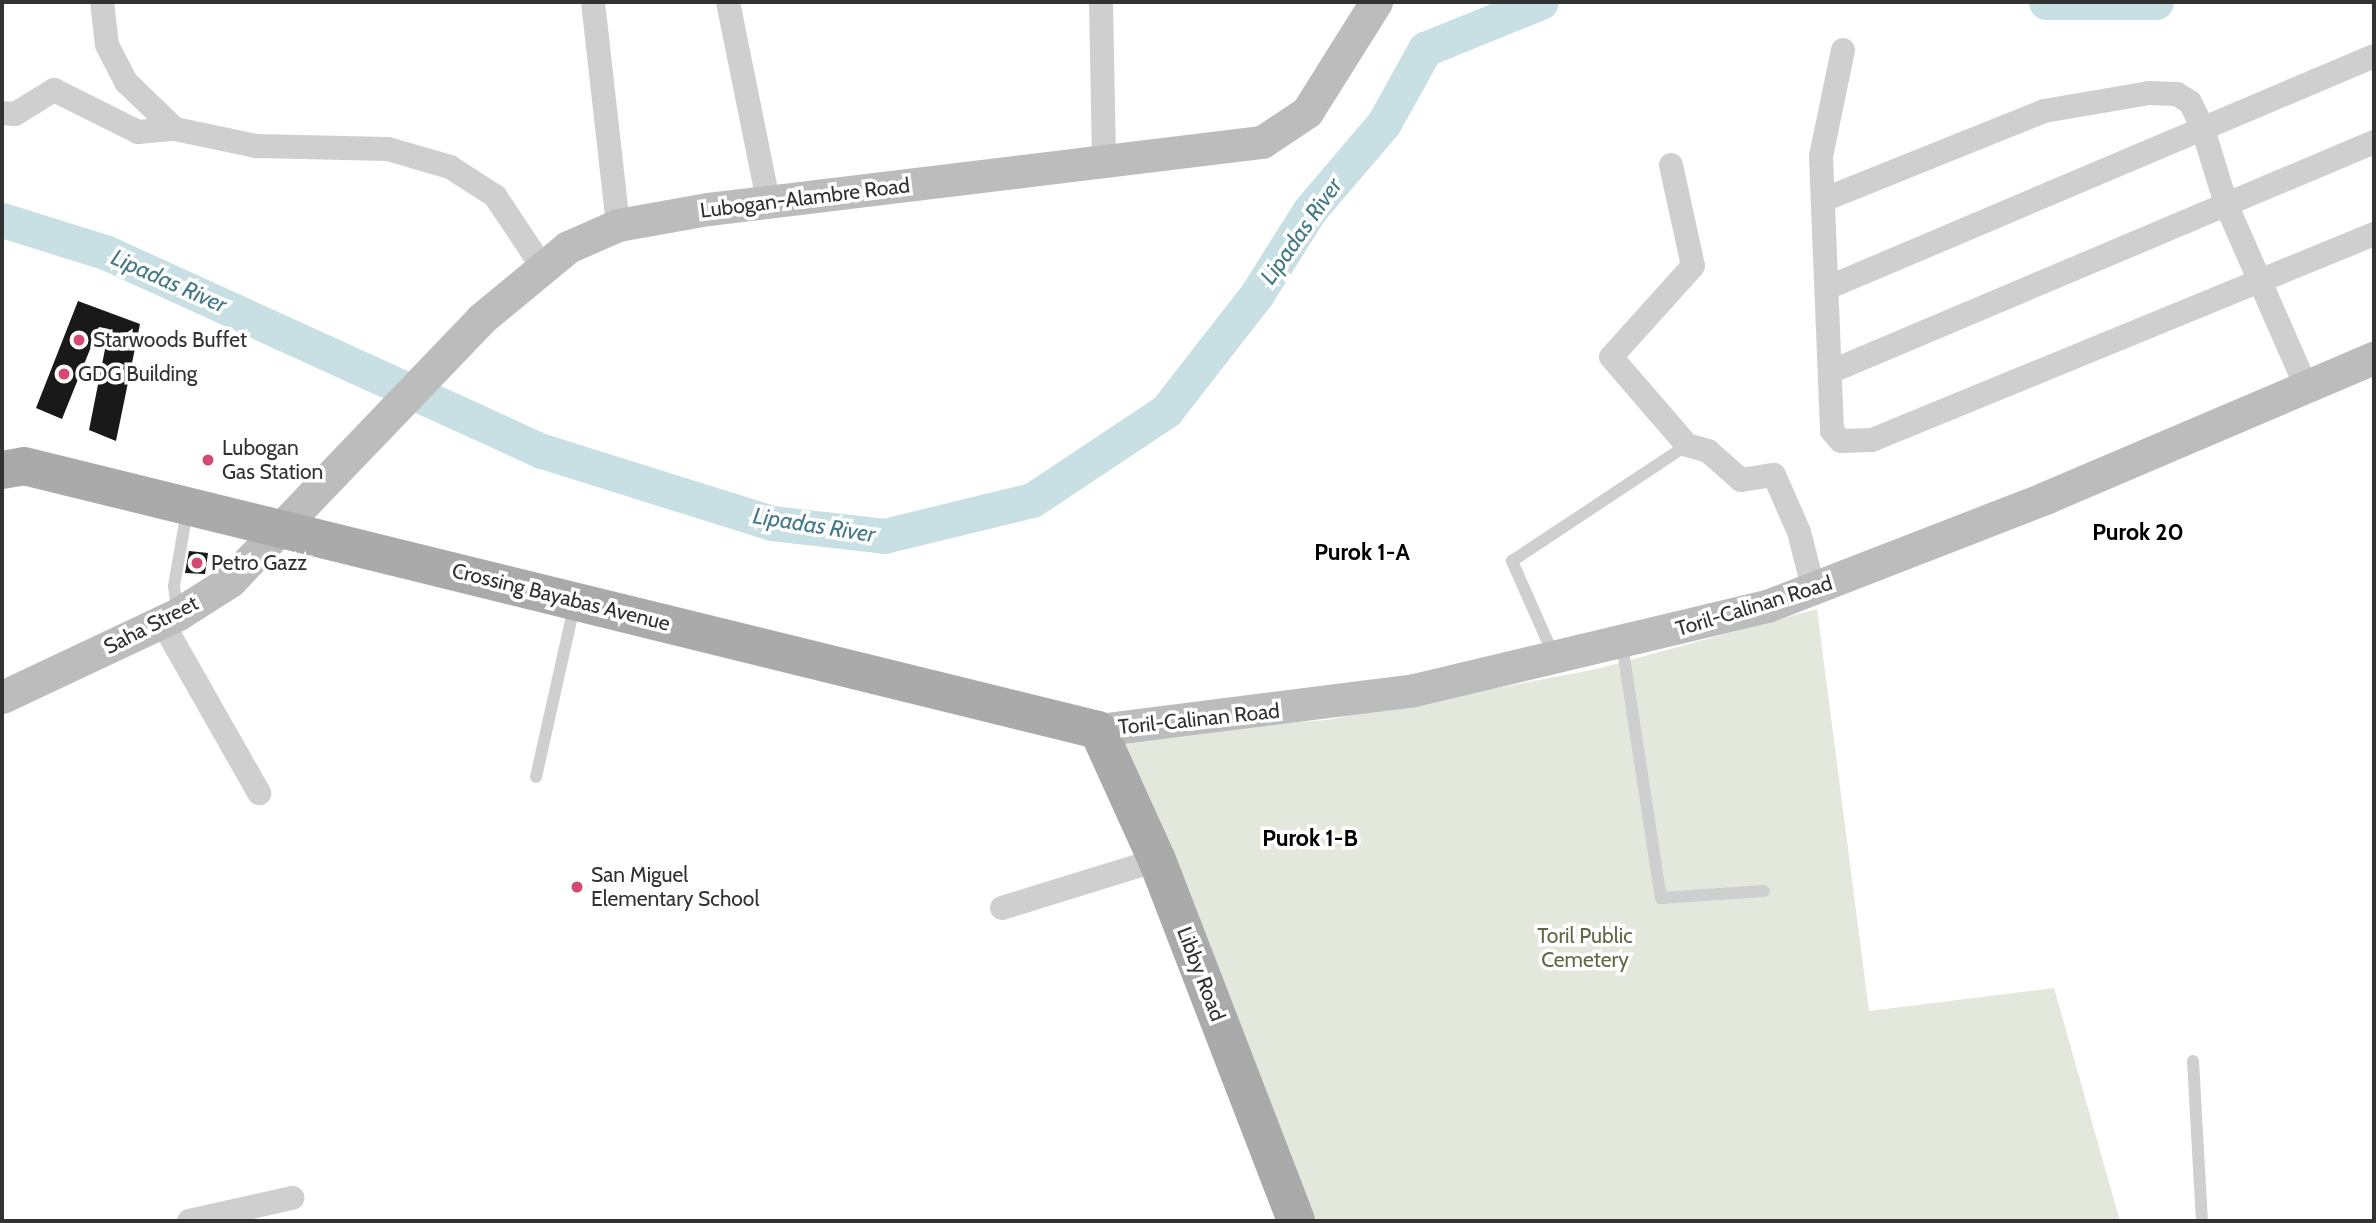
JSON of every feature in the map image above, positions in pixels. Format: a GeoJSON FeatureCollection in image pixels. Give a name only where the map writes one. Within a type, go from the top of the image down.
{"type":"FeatureCollection","features":[{"type":"Feature","properties":{"kind":"main road","name":"Crossing Bayabas Avenue"},"geometry":{"type":"LineString","coordinates":[[9,462],[1098,730]]}},
{"type":"Feature","properties":{"kind":"main road","name":"Libby Road"},"geometry":{"type":"LineString","coordinates":[[1098,730],[1157,860],[1296,1221]]}},
{"type":"Feature","properties":{"kind":"street"},"geometry":{"type":"LineString","coordinates":[[102,2],[107,45],[126,82],[175,129]]}},
{"type":"Feature","properties":{"kind":"street"},"geometry":{"type":"LineString","coordinates":[[593,2],[618,225]]}},
{"type":"Feature","properties":{"kind":"street"},"geometry":{"type":"LineString","coordinates":[[728,2],[768,201]]}},
{"type":"Feature","properties":{"kind":"street"},"geometry":{"type":"LineString","coordinates":[[1101,2],[1104,163]]}},
{"type":"Feature","properties":{"kind":"street","name":"Lubogan-Alambre Road"},"geometry":{"type":"LineString","coordinates":[[284,529],[358,446],[449,352],[541,265],[618,225],[768,201],[1235,149],[1288,129],[1307,112],[1376,2]]}},
{"type":"Feature","properties":{"kind":"street"},"geometry":{"type":"LineString","coordinates":[[1843,50],[1821,156],[1835,437],[1872,440],[2374,234]]}},
{"type":"Feature","properties":{"kind":"street"},"geometry":{"type":"LineString","coordinates":[[1827,288],[2374,56]]}},
{"type":"Feature","properties":{"kind":"street"},"geometry":{"type":"LineString","coordinates":[[2,113],[15,114],[54,90],[138,132],[175,129],[256,146],[388,149],[450,167],[495,196],[541,265]]}},
{"type":"Feature","properties":{"kind":"street"},"geometry":{"type":"LineString","coordinates":[[1823,200],[2076,103],[2177,94],[2190,102],[2203,129],[2226,204],[2306,386]]}},
{"type":"Feature","properties":{"kind":"street"},"geometry":{"type":"LineString","coordinates":[[1830,372],[2374,142]]}},
{"type":"Feature","properties":{"kind":"street"},"geometry":{"type":"LineString","coordinates":[[1671,165],[1693,266],[1611,357],[1686,445],[1708,451],[1741,480],[1774,475],[1799,532],[1814,591]]}},
{"type":"Feature","properties":{"kind":"street","name":"Toril-Calinan Road"},"geometry":{"type":"LineString","coordinates":[[1098,730],[1356,701],[1622,644],[1814,591],[2374,358]]}},
{"type":"Feature","properties":{"kind":"street","name":"Saha Street"},"geometry":{"type":"LineString","coordinates":[[2,697],[170,618],[230,582],[284,529]]}},
{"type":"Feature","properties":{"kind":"street"},"geometry":{"type":"LineString","coordinates":[[170,618],[259,793]]}},
{"type":"Feature","properties":{"kind":"street"},"geometry":{"type":"LineString","coordinates":[[1002,908],[1157,860]]}},
{"type":"Feature","properties":{"kind":"street"},"geometry":{"type":"LineString","coordinates":[[189,1221],[292,1198]]}},
{"type":"Feature","properties":{"kind":"lane"},"geometry":{"type":"LineString","coordinates":[[1556,659],[1512,561],[1686,445]]}},
{"type":"Feature","properties":{"kind":"lane"},"geometry":{"type":"LineString","coordinates":[[170,618],[188,506]]}},
{"type":"Feature","properties":{"kind":"lane"},"geometry":{"type":"LineString","coordinates":[[536,777],[576,601]]}},
{"type":"Feature","properties":{"kind":"lane"},"geometry":{"type":"LineString","coordinates":[[1622,644],[1661,898],[1764,891]]}},
{"type":"Feature","properties":{"kind":"lane"},"geometry":{"type":"LineString","coordinates":[[2193,1060],[2202,1221]]}},
{"type":"Feature","properties":{"kind":"green space","name":"Toril Public Cemetery"},"geometry":{"type":"Polygon","coordinates":[[[1817,609],[1869,1011],[2054,988],[2120,1221],[1317,1221],[1117,735],[1327,720],[1597,669],[1817,609]]]}},
{"type":"Feature","properties":{"kind":"building","name":"GDG Building"},"geometry":{"type":"Polygon","coordinates":[[[78,301],[140,324],[116,441],[89,430],[109,329],[99,327],[62,419],[36,408],[78,301]]]}},
{"type":"Feature","properties":{"kind":"building","name":"Petro Gazz"},"geometry":{"type":"Polygon","coordinates":[[[189,551],[208,553],[205,574],[185,573],[189,551]]]}},
{"type":"Feature","properties":{"kind":"waterway","name":"Lipadas River"},"geometry":{"type":"LineString","coordinates":[[2,220],[105,252],[542,451],[772,523],[884,536],[1032,500],[1166,411],[1257,294],[1310,210],[1384,123],[1425,49],[1541,2]]}},
{"type":"Feature","properties":{"kind":"waterway","name":"Lipadas River"},"geometry":{"type":"LineString","coordinates":[[2046,2],[2156,2]]}},
{"type":"Feature","properties":{"kind":"place","name":"Starwoods Buffet"},"geometry":{"type":"Point","coordinates":[79,340]}},
{"type":"Feature","properties":{"kind":"place","name":"GDG Building"},"geometry":{"type":"Point","coordinates":[64,374]}},
{"type":"Feature","properties":{"kind":"place","name":"Lubogan Gas Station"},"geometry":{"type":"Point","coordinates":[208,460]}},
{"type":"Feature","properties":{"kind":"place","name":"Petro Gazz"},"geometry":{"type":"Point","coordinates":[197,563]}},
{"type":"Feature","properties":{"kind":"place","name":"San Miguel Elementary School"},"geometry":{"type":"Point","coordinates":[577,887]}},
{"type":"Feature","properties":{"kind":"district","name":"Purok 20"},"geometry":{"type":"Point","coordinates":[2138,532]}},
{"type":"Feature","properties":{"kind":"district","name":"Purok 1-A"},"geometry":{"type":"Point","coordinates":[1362,552]}},
{"type":"Feature","properties":{"kind":"district","name":"Purok 1-B"},"geometry":{"type":"Point","coordinates":[1310,838]}}]}
